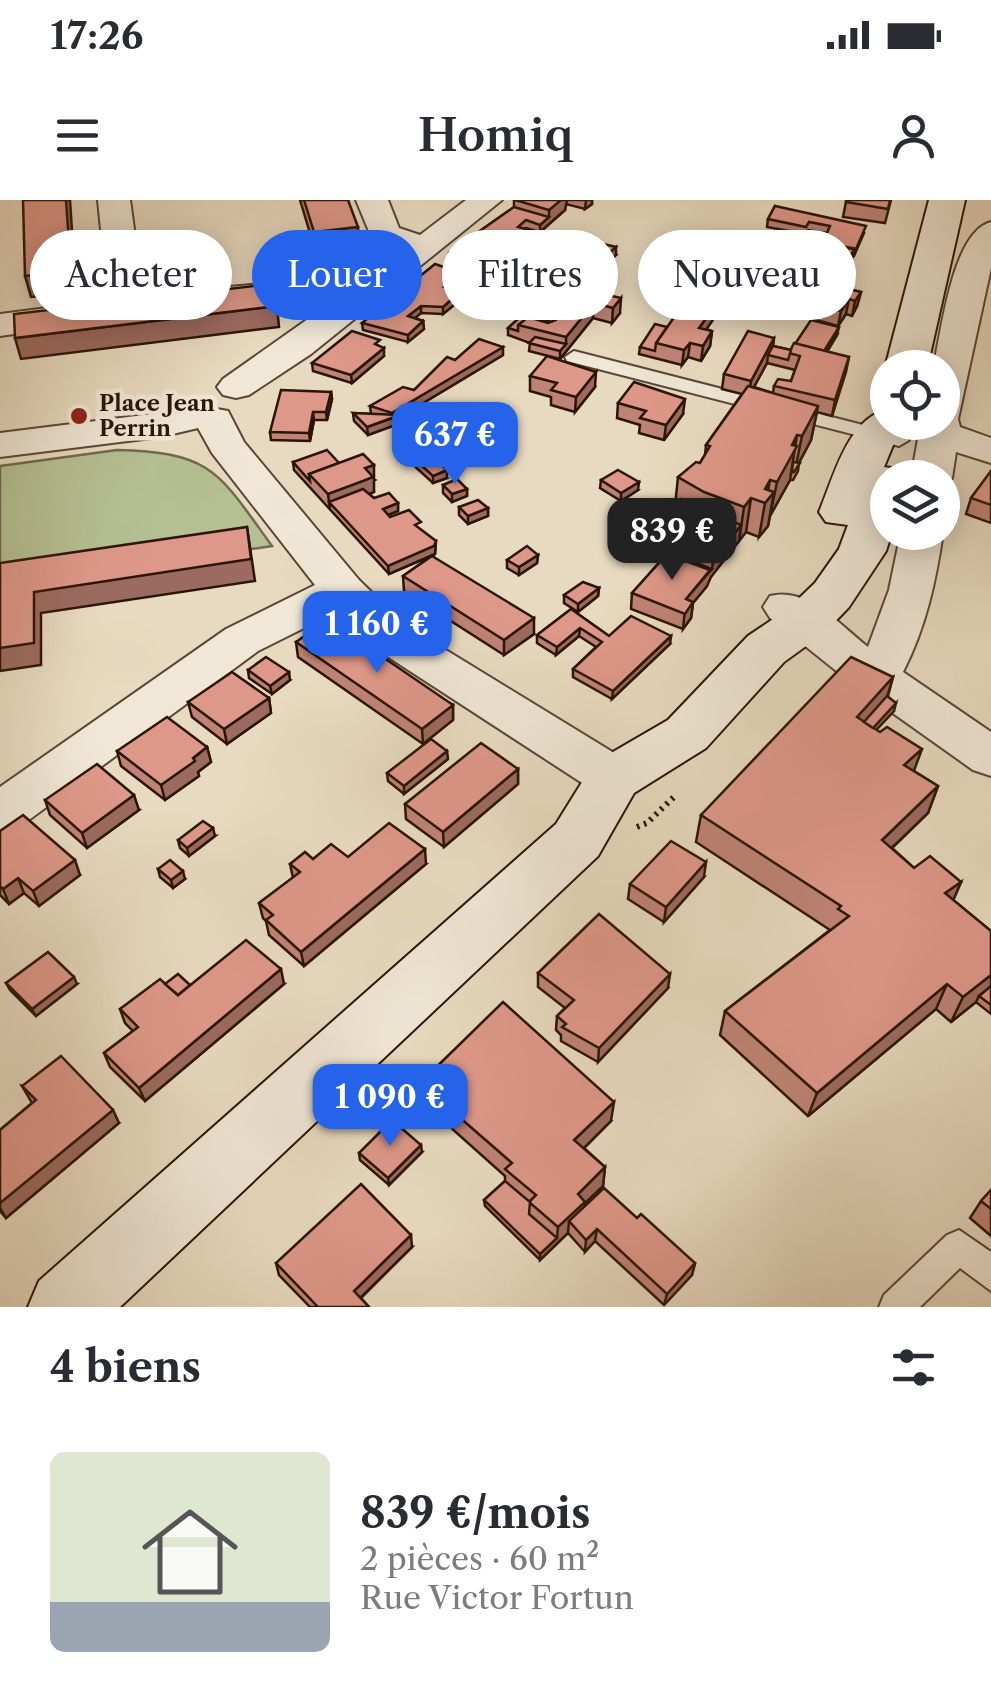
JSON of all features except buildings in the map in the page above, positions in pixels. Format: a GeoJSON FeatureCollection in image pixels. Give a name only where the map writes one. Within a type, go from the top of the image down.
{"type":"FeatureCollection","features":[{"type":"Feature","properties":{"kind":"street"},"geometry":{"type":"LineString","coordinates":[[114,200],[118,230]]}},
{"type":"Feature","properties":{"kind":"street"},"geometry":{"type":"LineString","coordinates":[[372,200],[385,234],[424,248],[486,200]]}},
{"type":"Feature","properties":{"kind":"street"},"geometry":{"type":"LineString","coordinates":[[910,350],[947,200]]}},
{"type":"Feature","properties":{"kind":"street"},"geometry":{"type":"LineString","coordinates":[[940,350],[978,249],[991,232]]}},
{"type":"Feature","properties":{"kind":"street"},"geometry":{"type":"LineString","coordinates":[[0,325],[40,320]]}},
{"type":"Feature","properties":{"kind":"street"},"geometry":{"type":"LineString","coordinates":[[0,445],[160,425],[215,407],[331,320]]}},
{"type":"Feature","properties":{"kind":"street"},"geometry":{"type":"LineString","coordinates":[[215,407],[226,445],[368,618],[411,652],[614,778]]}},
{"type":"Feature","properties":{"kind":"street"},"geometry":{"type":"LineString","coordinates":[[65,1307],[578,840],[614,778],[686,734],[786,626],[832,596],[862,551],[905,440]]}},
{"type":"Feature","properties":{"kind":"street"},"geometry":{"type":"LineString","coordinates":[[919,440],[991,451]]}},
{"type":"Feature","properties":{"kind":"street"},"geometry":{"type":"LineString","coordinates":[[876,677],[896,642],[911,603],[919,550]]}},
{"type":"Feature","properties":{"kind":"street"},"geometry":{"type":"LineString","coordinates":[[0,814],[242,640],[344,590]]}},
{"type":"Feature","properties":{"kind":"street"},"geometry":{"type":"LineString","coordinates":[[786,626],[876,677],[991,758]]}},
{"type":"Feature","properties":{"kind":"lane"},"geometry":{"type":"LineString","coordinates":[[574,356],[870,429]]}},
{"type":"Feature","properties":{"kind":"lane"},"geometry":{"type":"LineString","coordinates":[[896,1307],[959,1246],[991,1274]]}},
{"type":"Feature","properties":{"kind":"green space"},"geometry":{"type":"Polygon","coordinates":[[[117,450],[174,456],[211,471],[239,500],[272,546],[0,586],[0,466],[117,450]]]}},
{"type":"Feature","properties":{"kind":"place","name":"Place Jean Perrin"},"geometry":{"type":"Point","coordinates":[79,416]}}]}
